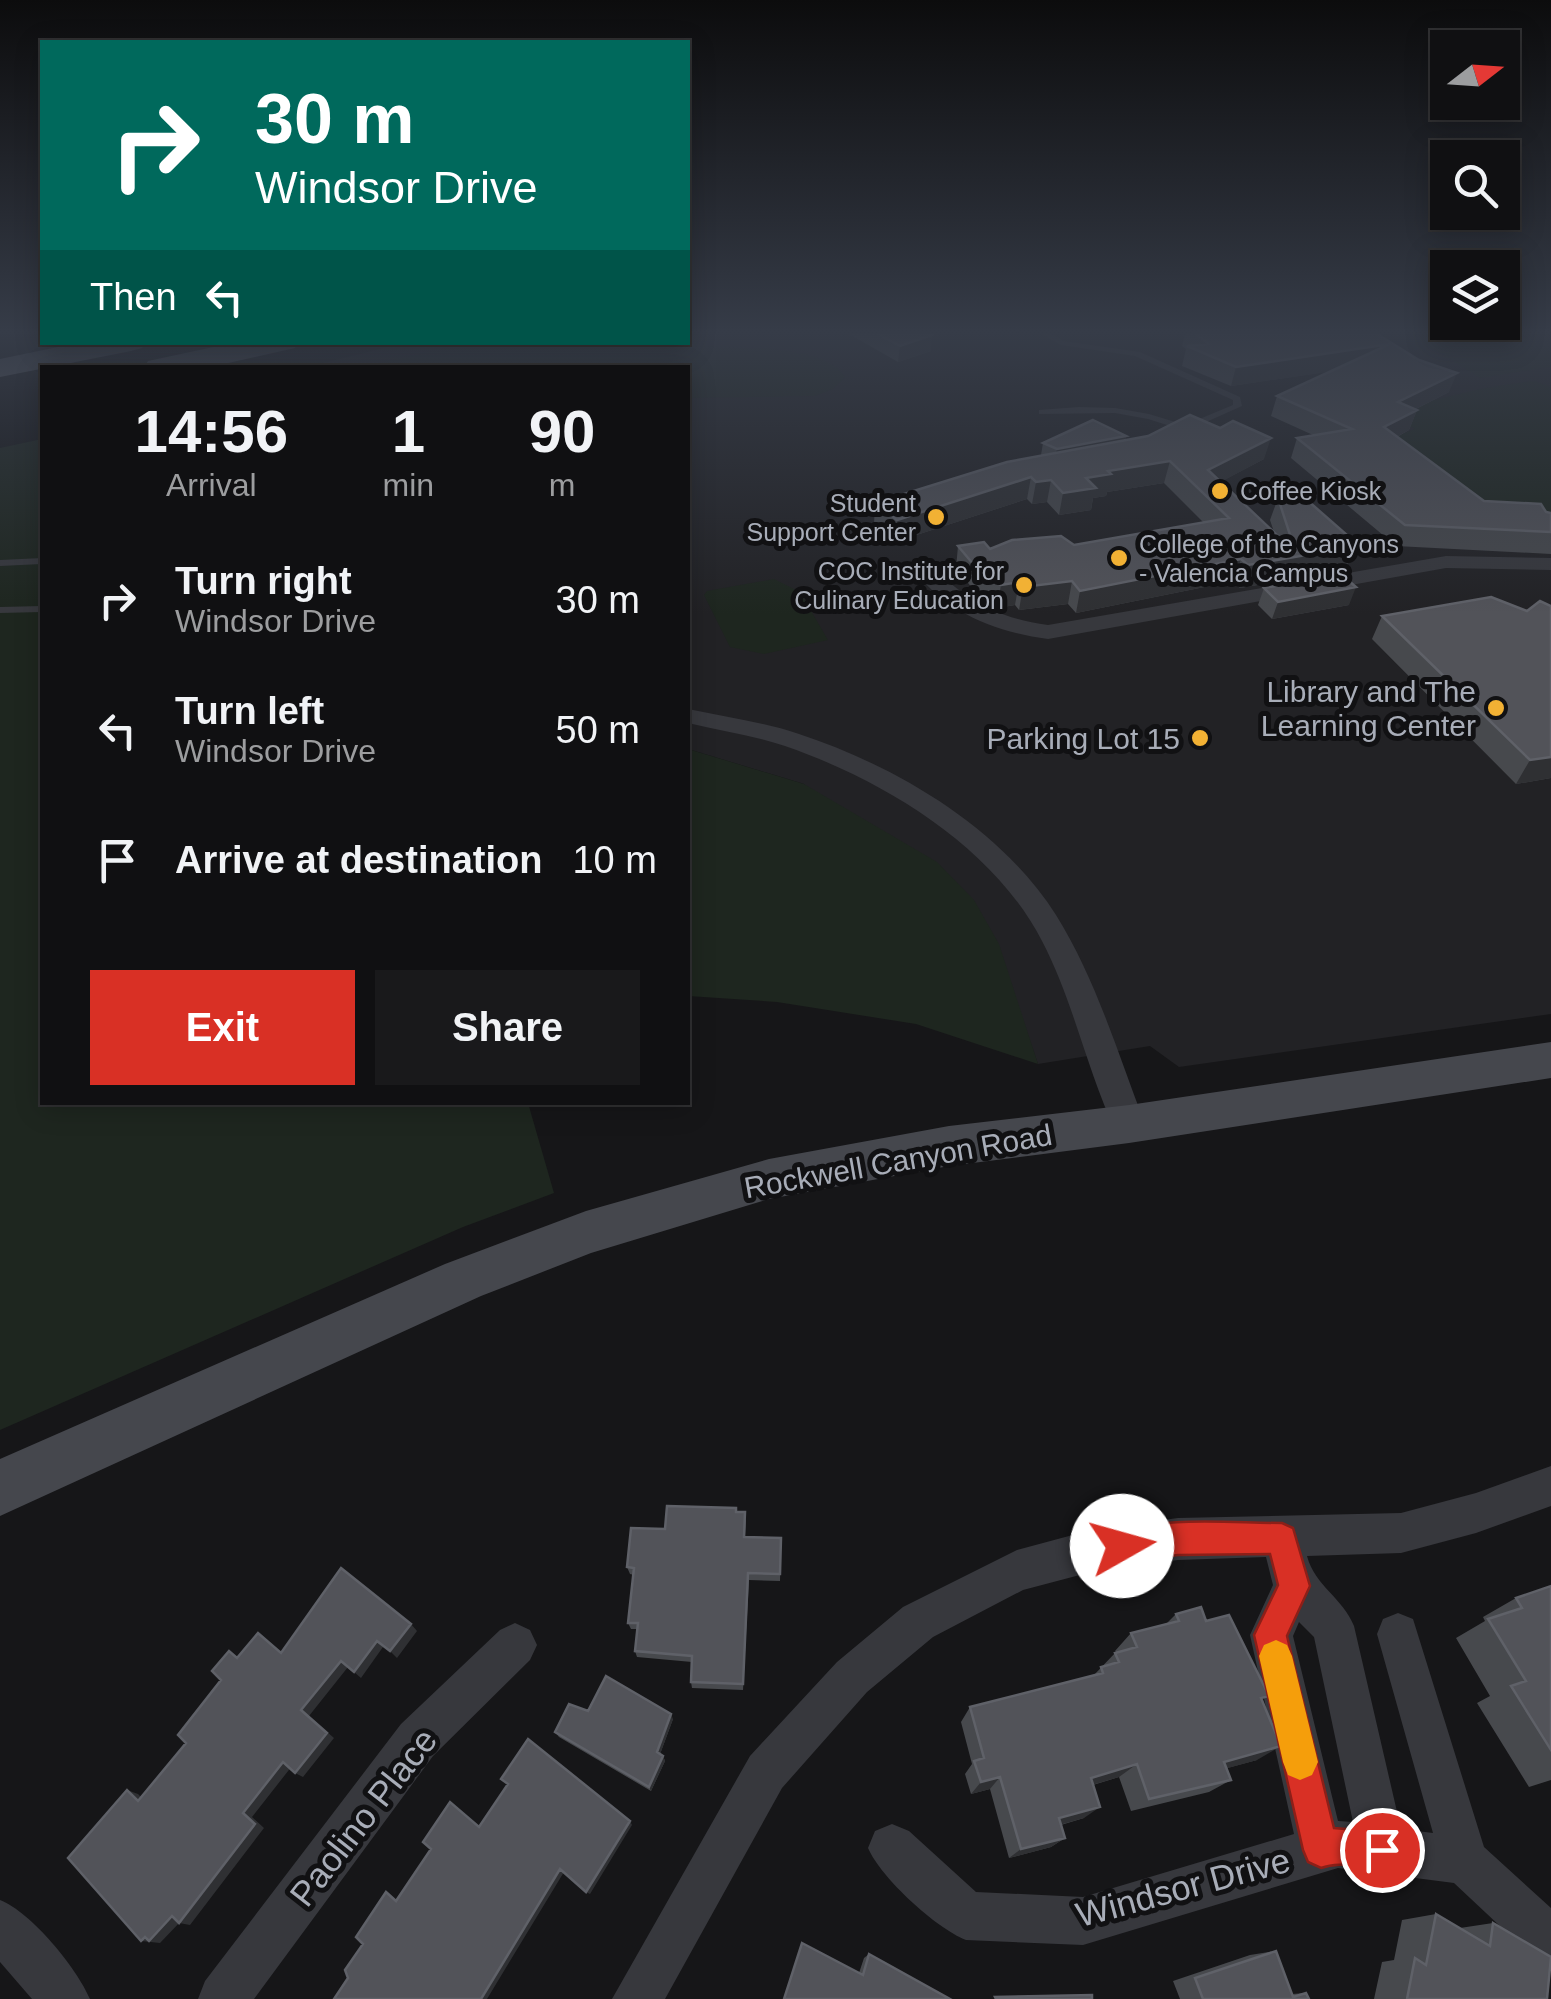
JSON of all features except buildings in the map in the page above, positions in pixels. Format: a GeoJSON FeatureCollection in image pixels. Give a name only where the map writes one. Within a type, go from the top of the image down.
{"type":"FeatureCollection","features":[{"type":"Feature","properties":{"kind":"street"},"geometry":{"type":"LineString","coordinates":[[922,567],[942,592],[990,620],[1048,632],[1446,562],[1551,564]]}},
{"type":"Feature","properties":{"kind":"street"},"geometry":{"type":"LineString","coordinates":[[690,716],[809,746],[927,808],[986,852],[1045,920],[1128,1124]]}},
{"type":"Feature","properties":{"kind":"street","name":"Rockwell Canyon Road"},"geometry":{"type":"LineString","coordinates":[[0,1488],[463,1280],[586,1233],[803,1172],[949,1146],[1128,1124],[1551,1060]]}},
{"type":"Feature","properties":{"kind":"street"},"geometry":{"type":"LineString","coordinates":[[636,1999],[766,1772],[852,1677],[918,1622],[1017,1571],[1094,1550],[1178,1539],[1401,1533],[1551,1486]]}},
{"type":"Feature","properties":{"kind":"street"},"geometry":{"type":"LineString","coordinates":[[1282,1539],[1294,1586],[1333,1626],[1382,1850]]}},
{"type":"Feature","properties":{"kind":"street","name":"Windsor Drive"},"geometry":{"type":"LineString","coordinates":[[1294,1586],[1271,1635],[1321,1850]]}},
{"type":"Feature","properties":{"kind":"street"},"geometry":{"type":"LineString","coordinates":[[1398,1634],[1465,1861],[1551,1941]]}},
{"type":"Feature","properties":{"kind":"street","name":"Paolino Place"},"geometry":{"type":"LineString","coordinates":[[222,1999],[418,1740],[515,1645]]}},
{"type":"Feature","properties":{"kind":"street","name":"Windsor Drive"},"geometry":{"type":"LineString","coordinates":[[892,1848],[966,1916],[1083,1920],[1338,1844],[1465,1861]]}},
{"type":"Feature","properties":{"kind":"street"},"geometry":{"type":"LineString","coordinates":[[0,1924],[65,1999]]}},
{"type":"Feature","properties":{"kind":"lane"},"geometry":{"type":"LineString","coordinates":[[1163,438],[1185,428]]}},
{"type":"Feature","properties":{"kind":"lane"},"geometry":{"type":"LineString","coordinates":[[0,563],[40,561]]}},
{"type":"Feature","properties":{"kind":"lane"},"geometry":{"type":"LineString","coordinates":[[0,610],[40,610]]}},
{"type":"Feature","properties":{"kind":"shaded area","name":"College of the Canyons - Valencia Campus"},"geometry":{"type":"Polygon","coordinates":[[[690,427],[1551,427],[1551,1014],[1179,1067],[1150,1046],[1038,1064],[1017,1004],[804,784],[690,750],[690,427]]]}},
{"type":"Feature","properties":{"kind":"shaded area"},"geometry":{"type":"Polygon","coordinates":[[[1412,427],[1551,427],[1551,520],[1448,515],[1375,444],[1415,429],[1412,427]]]}},
{"type":"Feature","properties":{"kind":"shaded area"},"geometry":{"type":"Polygon","coordinates":[[[40,439],[40,1105],[529,1105],[554,1193],[463,1227],[0,1430],[0,448],[40,439]]]}},
{"type":"Feature","properties":{"kind":"shaded area"},"geometry":{"type":"Polygon","coordinates":[[[774,579],[800,592],[828,640],[764,654],[730,647],[704,595],[707,591],[774,579]]]}},
{"type":"Feature","properties":{"kind":"shaded area"},"geometry":{"type":"Polygon","coordinates":[[[690,750],[804,784],[937,862],[974,900],[999,944],[1038,1064],[916,1024],[777,1002],[690,996],[690,750]]]}},
{"type":"Feature","properties":{"kind":"slow traffic"},"geometry":{"type":"LineString","coordinates":[[1276,1656],[1300,1762]]}},
{"type":"Feature","properties":{"kind":"place","name":"Coffee Kiosk"},"geometry":{"type":"Point","coordinates":[1220,491]}},
{"type":"Feature","properties":{"kind":"place","name":"Student Support Center"},"geometry":{"type":"Point","coordinates":[936,517]}},
{"type":"Feature","properties":{"kind":"place","name":"College of the Canyons - Valencia Campus"},"geometry":{"type":"Point","coordinates":[1119,558]}},
{"type":"Feature","properties":{"kind":"place","name":"COC Institute for Culinary Education"},"geometry":{"type":"Point","coordinates":[1024,585]}},
{"type":"Feature","properties":{"kind":"place","name":"Library and The Learning Center"},"geometry":{"type":"Point","coordinates":[1496,708]}},
{"type":"Feature","properties":{"kind":"place","name":"Parking Lot 15"},"geometry":{"type":"Point","coordinates":[1200,738]}},
{"type":"Feature","properties":{"kind":"route"},"geometry":{"type":"LineString","coordinates":[[1122,1546],[1178,1539],[1282,1539],[1294,1586],[1271,1635],[1321,1850],[1338,1844],[1382,1850]]}}]}
